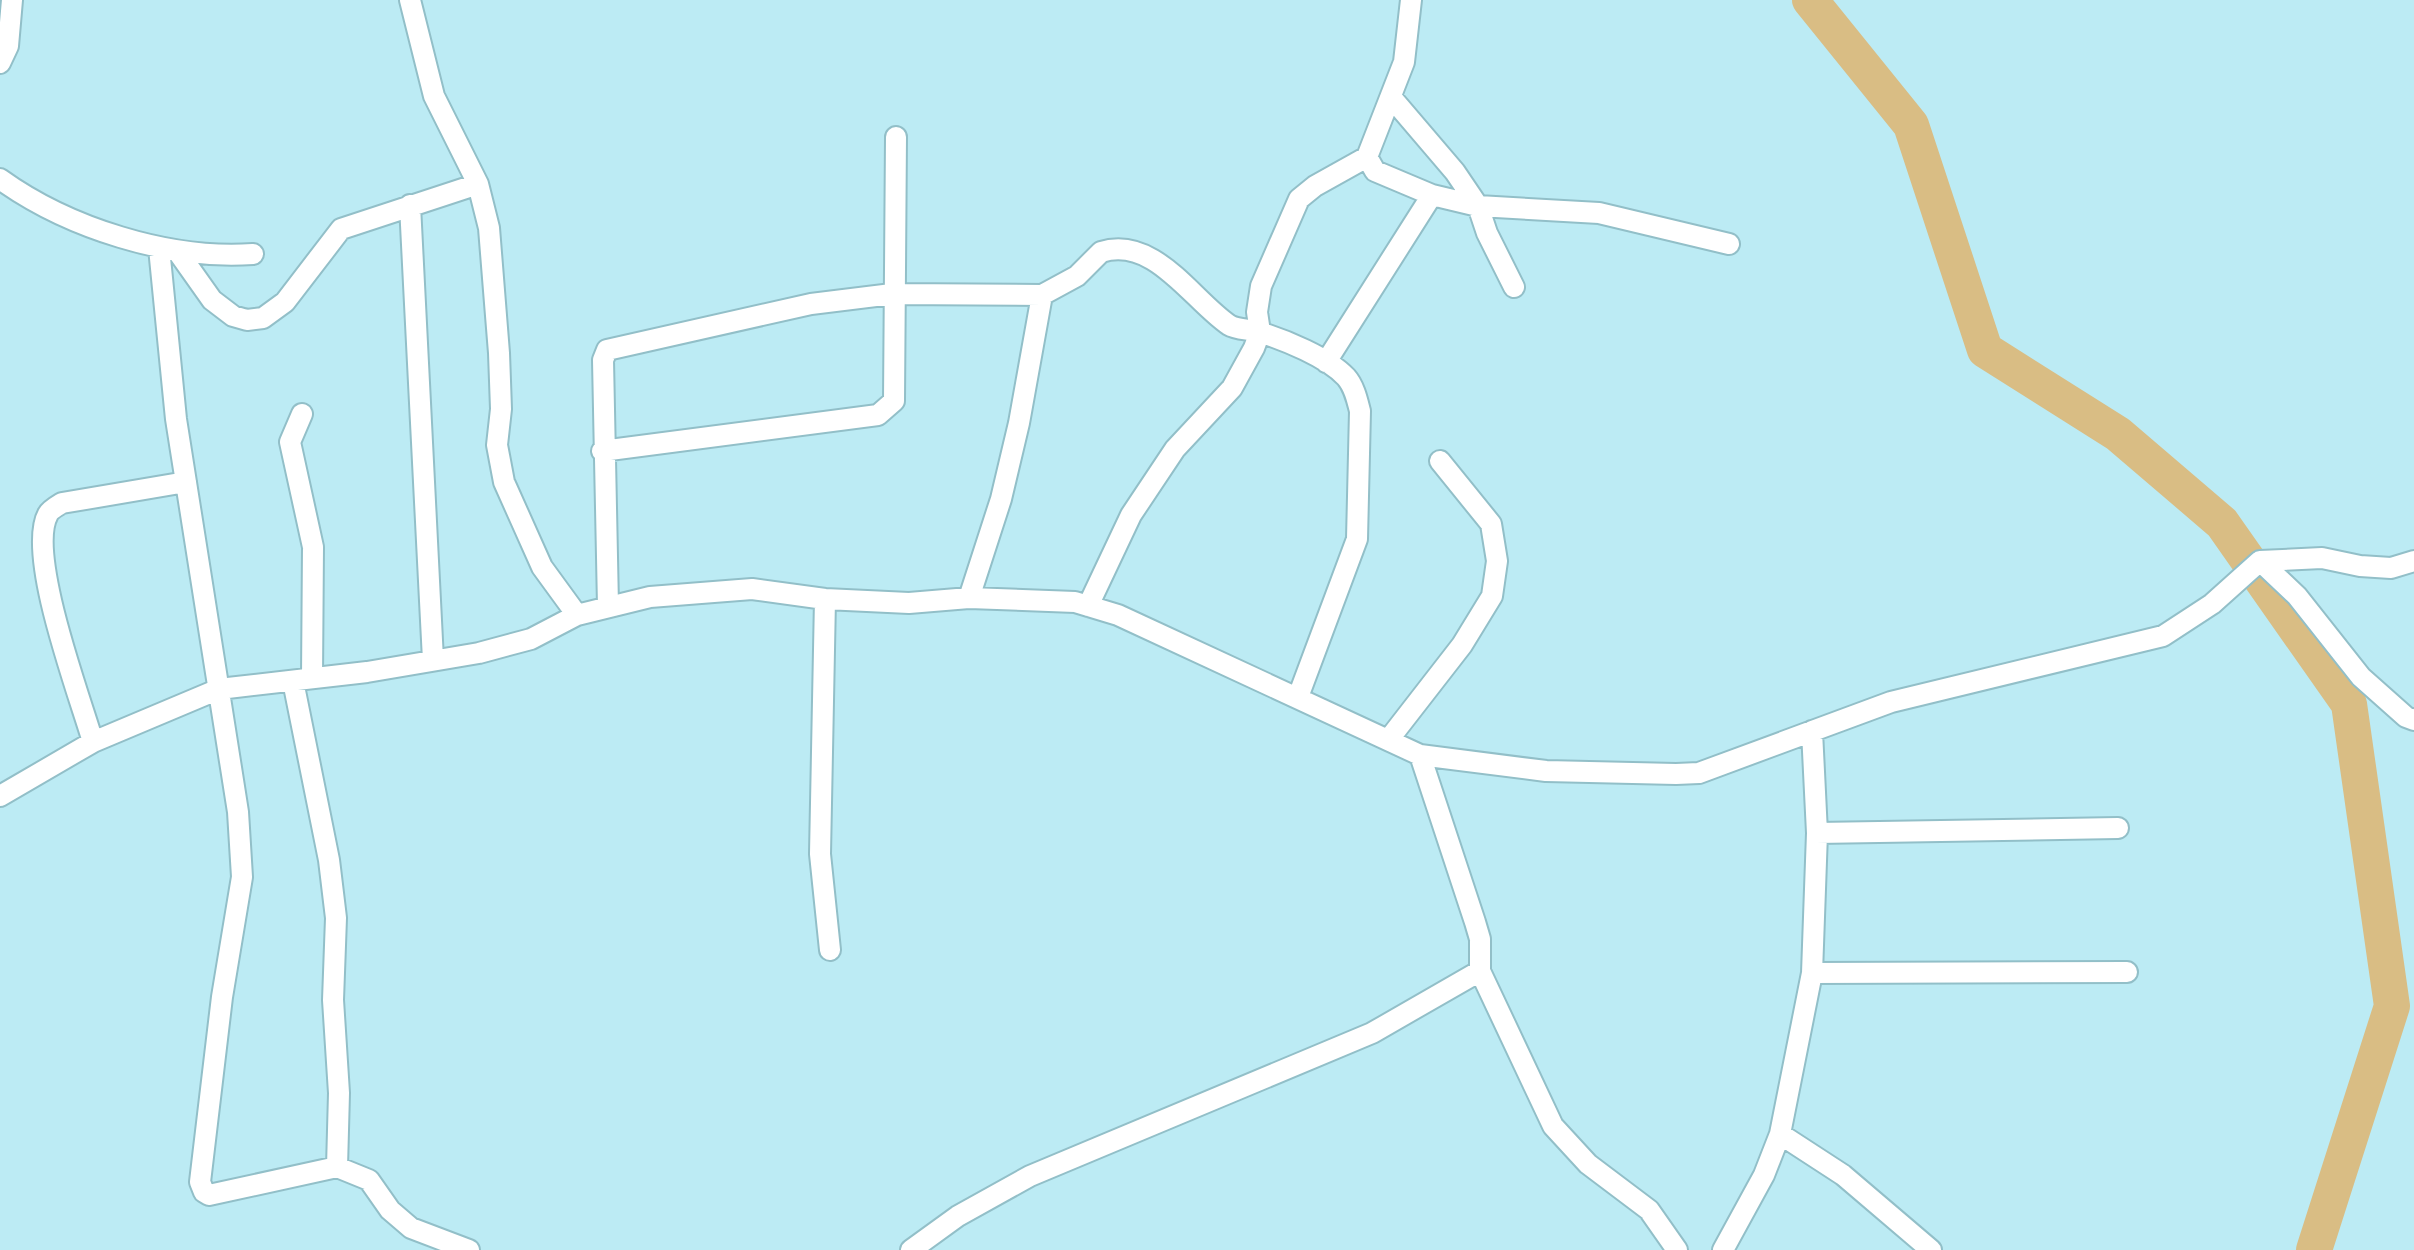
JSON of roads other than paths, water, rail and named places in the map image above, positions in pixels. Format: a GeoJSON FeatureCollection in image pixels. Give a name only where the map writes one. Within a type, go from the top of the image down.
{"type":"FeatureCollection","features":[{"type":"Feature","properties":{"kind":"street"},"geometry":{"type":"LineString","coordinates":[[0,63],[8,46],[12,0]]}},
{"type":"Feature","properties":{"kind":"street"},"geometry":{"type":"LineString","coordinates":[[410,0],[434,96],[478,184],[489,228],[501,409],[497,445],[504,482],[542,567],[577,615]]}},
{"type":"Feature","properties":{"kind":"street"},"geometry":{"type":"LineString","coordinates":[[1088,606],[1131,515],[1175,449],[1232,388],[1260,332],[1257,312],[1261,286],[1299,199],[1315,186],[1367,157],[1404,62],[1411,0]]}},
{"type":"Feature","properties":{"kind":"street"},"geometry":{"type":"LineString","coordinates":[[1391,97],[1455,172],[1478,206],[1484,226],[1514,287]]}},
{"type":"Feature","properties":{"kind":"street"},"geometry":{"type":"LineString","coordinates":[[602,451],[878,415],[894,401],[892,294],[896,137]]}},
{"type":"Feature","properties":{"kind":"street"},"geometry":{"type":"LineString","coordinates":[[1367,157],[1375,171],[1432,195],[1478,206],[1599,213],[1729,244]]}},
{"type":"Feature","properties":{"kind":"street"},"geometry":{"type":"LineString","coordinates":[[0,179],[48,208],[169,250],[223,256],[253,254]]}},
{"type":"Feature","properties":{"kind":"street"},"geometry":{"type":"LineString","coordinates":[[169,250],[212,300],[233,316],[247,320],[263,318],[285,302],[335,234],[351,224],[478,184]]}},
{"type":"Feature","properties":{"kind":"street"},"geometry":{"type":"LineString","coordinates":[[1326,362],[1432,195]]}},
{"type":"Feature","properties":{"kind":"street"},"geometry":{"type":"LineString","coordinates":[[410,205],[433,660]]}},
{"type":"Feature","properties":{"kind":"street"},"geometry":{"type":"LineString","coordinates":[[169,250],[186,482],[238,812],[242,877],[238,922],[222,997],[200,1182],[204,1192],[209,1195],[337,1167],[369,1180],[390,1210],[411,1228],[469,1250]]}},
{"type":"Feature","properties":{"kind":"street"},"geometry":{"type":"LineString","coordinates":[[608,606],[602,451],[603,360],[614,346],[811,304],[892,294],[1042,295],[1077,276],[1101,252],[1123,251],[1149,258],[1165,267],[1231,327],[1260,332],[1326,362],[1347,378],[1360,411],[1357,539],[1298,697]]}},
{"type":"Feature","properties":{"kind":"street"},"geometry":{"type":"LineString","coordinates":[[969,598],[1001,499],[1019,423],[1042,295]]}},
{"type":"Feature","properties":{"kind":"street"},"geometry":{"type":"LineString","coordinates":[[302,414],[290,442],[313,547],[302,679],[336,918],[333,1000],[339,1093],[337,1167]]}},
{"type":"Feature","properties":{"kind":"street"},"geometry":{"type":"LineString","coordinates":[[1389,739],[1462,645],[1492,596],[1497,561],[1491,524],[1440,461]]}},
{"type":"Feature","properties":{"kind":"street"},"geometry":{"type":"LineString","coordinates":[[93,742],[49,597],[43,532],[48,513],[62,503],[186,482]]}},
{"type":"Feature","properties":{"kind":"street"},"geometry":{"type":"LineString","coordinates":[[0,796],[93,742],[219,689],[433,660],[514,645],[577,615],[608,606],[650,597],[752,589],[825,599],[909,603],[969,598],[1088,606],[1118,615],[1420,755],[1546,771],[1699,773],[1891,702],[2163,636],[2212,604],[2260,561],[2322,558],[2360,566],[2391,568],[2414,561]]}},
{"type":"Feature","properties":{"kind":"street"},"geometry":{"type":"LineString","coordinates":[[2260,561],[2297,596],[2361,677],[2406,717],[2414,720]]}},
{"type":"Feature","properties":{"kind":"street"},"geometry":{"type":"LineString","coordinates":[[825,599],[820,854],[830,950]]}},
{"type":"Feature","properties":{"kind":"street"},"geometry":{"type":"LineString","coordinates":[[1723,1250],[1764,1175],[1780,1134],[1812,973],[1817,833],[1812,731]]}},
{"type":"Feature","properties":{"kind":"street"},"geometry":{"type":"LineString","coordinates":[[1420,755],[1477,931],[1480,971],[1553,1126],[1588,1164],[1649,1210],[1677,1250]]}},
{"type":"Feature","properties":{"kind":"street"},"geometry":{"type":"LineString","coordinates":[[1817,833],[2118,828]]}},
{"type":"Feature","properties":{"kind":"street"},"geometry":{"type":"LineString","coordinates":[[911,1250],[958,1216],[1030,1176],[1372,1033],[1480,971]]}},
{"type":"Feature","properties":{"kind":"street"},"geometry":{"type":"LineString","coordinates":[[1812,973],[2127,972]]}},
{"type":"Feature","properties":{"kind":"street"},"geometry":{"type":"LineString","coordinates":[[1780,1134],[1843,1175],[1931,1250]]}},
{"type":"Feature","properties":{"kind":"waterway"},"geometry":{"type":"LineString","coordinates":[[1810,0],[1911,125],[1985,350],[2118,434],[2222,523],[2349,704],[2392,1006],[2314,1250]]}}]}
